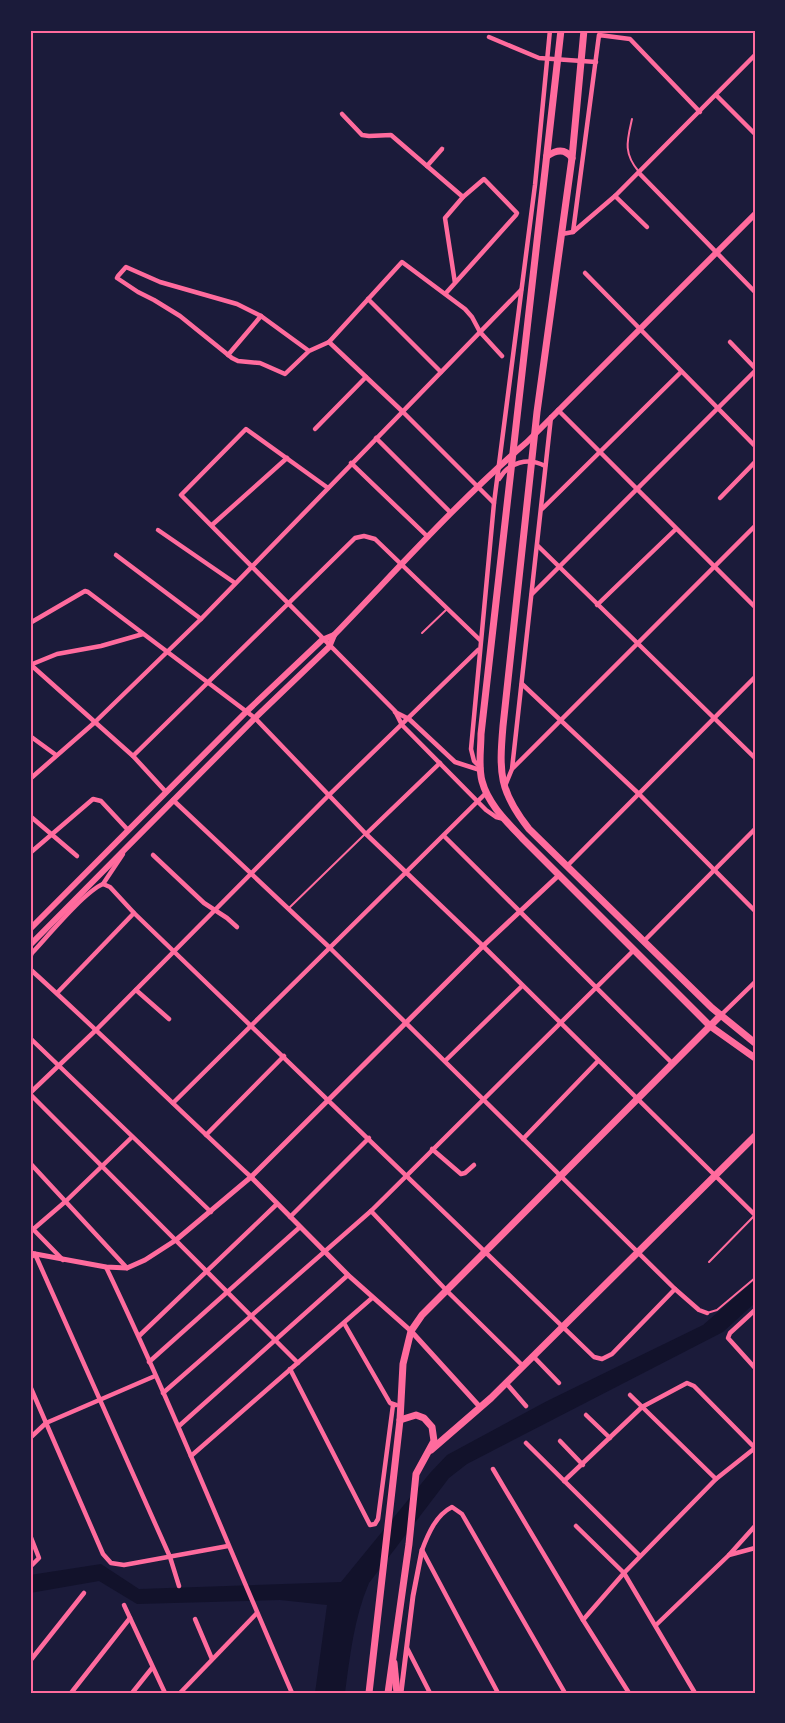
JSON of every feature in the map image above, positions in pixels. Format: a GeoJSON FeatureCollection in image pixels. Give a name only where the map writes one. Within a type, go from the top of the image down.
{"type":"FeatureCollection","features":[{"type":"Feature","properties":{"kind":"main road"},"geometry":{"type":"LineString","coordinates":[[561,30],[547,156],[539,186],[536,261],[507,493],[483,715],[481,769],[486,793],[504,819],[710,1026],[755,1058]]}},
{"type":"Feature","properties":{"kind":"main road"},"geometry":{"type":"LineString","coordinates":[[584,30],[572,158],[537,412],[503,726],[501,770],[504,788],[516,812],[529,829],[720,1015],[755,1042]]}},
{"type":"Feature","properties":{"kind":"main road"},"geometry":{"type":"LineString","coordinates":[[547,156],[561,150],[572,158]]}},
{"type":"Feature","properties":{"kind":"main road"},"geometry":{"type":"LineString","coordinates":[[30,945],[255,718],[329,647],[334,635],[451,513],[755,214]]}},
{"type":"Feature","properties":{"kind":"main road"},"geometry":{"type":"LineString","coordinates":[[30,929],[246,712],[322,640],[334,635]]}},
{"type":"Feature","properties":{"kind":"main road"},"geometry":{"type":"LineString","coordinates":[[369,1693],[400,1420],[397,1405],[411,1331],[422,1315],[720,1015]]}},
{"type":"Feature","properties":{"kind":"main road"},"geometry":{"type":"LineString","coordinates":[[388,1693],[418,1468],[431,1450],[506,1383],[755,1136]]}},
{"type":"Feature","properties":{"kind":"main road"},"geometry":{"type":"LineString","coordinates":[[400,1420],[416,1415],[428,1421],[434,1441],[431,1450]]}},
{"type":"Feature","properties":{"kind":"main road"},"geometry":{"type":"LineString","coordinates":[[393,1658],[399,1693]]}},
{"type":"Feature","properties":{"kind":"street"},"geometry":{"type":"LineString","coordinates":[[481,769],[474,761],[471,749],[479,649],[496,487],[522,289],[539,186],[546,59],[550,30]]}},
{"type":"Feature","properties":{"kind":"street"},"geometry":{"type":"LineString","coordinates":[[573,232],[599,35],[625,37],[633,41],[700,112]]}},
{"type":"Feature","properties":{"kind":"street"},"geometry":{"type":"LineString","coordinates":[[489,37],[546,59],[596,62]]}},
{"type":"Feature","properties":{"kind":"street"},"geometry":{"type":"LineString","coordinates":[[561,234],[573,232],[615,196],[755,55]]}},
{"type":"Feature","properties":{"kind":"street"},"geometry":{"type":"LineString","coordinates":[[716,95],[755,134]]}},
{"type":"Feature","properties":{"kind":"street"},"geometry":{"type":"LineString","coordinates":[[342,114],[362,135],[391,135],[463,197]]}},
{"type":"Feature","properties":{"kind":"street"},"geometry":{"type":"LineString","coordinates":[[428,166],[442,149]]}},
{"type":"Feature","properties":{"kind":"street"},"geometry":{"type":"LineString","coordinates":[[639,172],[755,292]]}},
{"type":"Feature","properties":{"kind":"street"},"geometry":{"type":"LineString","coordinates":[[447,293],[517,213],[484,180],[463,197],[445,218],[455,283]]}},
{"type":"Feature","properties":{"kind":"street"},"geometry":{"type":"LineString","coordinates":[[615,196],[647,227]]}},
{"type":"Feature","properties":{"kind":"street"},"geometry":{"type":"LineString","coordinates":[[309,351],[261,316],[237,304],[160,282],[126,267],[117,278],[180,316],[238,361],[260,363],[285,374],[309,351],[329,342],[402,262],[447,293],[469,313],[480,332],[502,356]]}},
{"type":"Feature","properties":{"kind":"street"},"geometry":{"type":"LineString","coordinates":[[585,273],[755,446]]}},
{"type":"Feature","properties":{"kind":"street"},"geometry":{"type":"LineString","coordinates":[[30,779],[94,723],[201,619],[522,289]]}},
{"type":"Feature","properties":{"kind":"street"},"geometry":{"type":"LineString","coordinates":[[368,299],[441,372]]}},
{"type":"Feature","properties":{"kind":"street"},"geometry":{"type":"LineString","coordinates":[[228,355],[261,316]]}},
{"type":"Feature","properties":{"kind":"street"},"geometry":{"type":"LineString","coordinates":[[329,342],[494,503]]}},
{"type":"Feature","properties":{"kind":"street"},"geometry":{"type":"LineString","coordinates":[[531,595],[755,370],[730,342]]}},
{"type":"Feature","properties":{"kind":"street"},"geometry":{"type":"LineString","coordinates":[[542,509],[681,372]]}},
{"type":"Feature","properties":{"kind":"street"},"geometry":{"type":"LineString","coordinates":[[315,429],[366,377]]}},
{"type":"Feature","properties":{"kind":"street"},"geometry":{"type":"LineString","coordinates":[[558,410],[755,607]]}},
{"type":"Feature","properties":{"kind":"street"},"geometry":{"type":"LineString","coordinates":[[504,788],[512,769],[551,417]]}},
{"type":"Feature","properties":{"kind":"street"},"geometry":{"type":"LineString","coordinates":[[328,488],[246,429],[181,495],[322,640],[395,711],[409,719],[455,762],[481,769]]}},
{"type":"Feature","properties":{"kind":"street"},"geometry":{"type":"LineString","coordinates":[[376,438],[451,513]]}},
{"type":"Feature","properties":{"kind":"street"},"geometry":{"type":"LineString","coordinates":[[212,525],[287,458]]}},
{"type":"Feature","properties":{"kind":"street"},"geometry":{"type":"LineString","coordinates":[[496,487],[504,472],[517,463],[531,461],[545,466]]}},
{"type":"Feature","properties":{"kind":"street"},"geometry":{"type":"LineString","coordinates":[[720,498],[755,462]]}},
{"type":"Feature","properties":{"kind":"street"},"geometry":{"type":"LineString","coordinates":[[351,463],[428,537]]}},
{"type":"Feature","properties":{"kind":"street"},"geometry":{"type":"LineString","coordinates":[[512,769],[755,526]]}},
{"type":"Feature","properties":{"kind":"street"},"geometry":{"type":"LineString","coordinates":[[597,605],[676,529]]}},
{"type":"Feature","properties":{"kind":"street"},"geometry":{"type":"LineString","coordinates":[[158,530],[235,583]]}},
{"type":"Feature","properties":{"kind":"street"},"geometry":{"type":"LineString","coordinates":[[133,756],[355,538],[375,539],[480,640]]}},
{"type":"Feature","properties":{"kind":"street"},"geometry":{"type":"LineString","coordinates":[[538,546],[755,758]]}},
{"type":"Feature","properties":{"kind":"street"},"geometry":{"type":"LineString","coordinates":[[116,555],[201,619]]}},
{"type":"Feature","properties":{"kind":"street"},"geometry":{"type":"LineString","coordinates":[[30,623],[86,591],[255,718],[366,834],[483,946],[755,1215]]}},
{"type":"Feature","properties":{"kind":"street"},"geometry":{"type":"LineString","coordinates":[[144,634],[101,646],[57,654],[30,665],[133,756],[166,792]]}},
{"type":"Feature","properties":{"kind":"street"},"geometry":{"type":"LineString","coordinates":[[297,1363],[30,1094],[329,795],[479,649]]}},
{"type":"Feature","properties":{"kind":"street"},"geometry":{"type":"LineString","coordinates":[[567,866],[755,677]]}},
{"type":"Feature","properties":{"kind":"street"},"geometry":{"type":"LineString","coordinates":[[522,684],[639,794],[755,911]]}},
{"type":"Feature","properties":{"kind":"street"},"geometry":{"type":"LineString","coordinates":[[395,711],[402,725],[477,801],[491,814],[504,819]]}},
{"type":"Feature","properties":{"kind":"street"},"geometry":{"type":"LineString","coordinates":[[30,736],[56,755]]}},
{"type":"Feature","properties":{"kind":"street"},"geometry":{"type":"LineString","coordinates":[[366,834],[440,763]]}},
{"type":"Feature","properties":{"kind":"street"},"geometry":{"type":"LineString","coordinates":[[173,1103],[486,793]]}},
{"type":"Feature","properties":{"kind":"street"},"geometry":{"type":"LineString","coordinates":[[30,853],[90,800],[96,798],[128,830]]}},
{"type":"Feature","properties":{"kind":"street"},"geometry":{"type":"LineString","coordinates":[[173,800],[289,908],[675,1288],[699,1310],[706,1313]]}},
{"type":"Feature","properties":{"kind":"street"},"geometry":{"type":"LineString","coordinates":[[30,816],[77,856]]}},
{"type":"Feature","properties":{"kind":"street"},"geometry":{"type":"LineString","coordinates":[[644,941],[755,829]]}},
{"type":"Feature","properties":{"kind":"street"},"geometry":{"type":"LineString","coordinates":[[444,836],[672,1063]]}},
{"type":"Feature","properties":{"kind":"street"},"geometry":{"type":"LineString","coordinates":[[30,957],[83,900],[104,884],[126,848]]}},
{"type":"Feature","properties":{"kind":"street"},"geometry":{"type":"LineString","coordinates":[[153,855],[204,903],[228,918],[237,927]]}},
{"type":"Feature","properties":{"kind":"street"},"geometry":{"type":"LineString","coordinates":[[32,1255],[106,1267],[127,1268],[157,1253],[176,1240],[251,1177],[483,946],[559,875]]}},
{"type":"Feature","properties":{"kind":"street"},"geometry":{"type":"LineString","coordinates":[[104,884],[594,1357],[602,1359],[612,1354],[675,1288]]}},
{"type":"Feature","properties":{"kind":"street"},"geometry":{"type":"LineString","coordinates":[[57,993],[134,913]]}},
{"type":"Feature","properties":{"kind":"street"},"geometry":{"type":"LineString","coordinates":[[163,1393],[371,1211],[634,950]]}},
{"type":"Feature","properties":{"kind":"street"},"geometry":{"type":"LineString","coordinates":[[30,969],[97,1029],[251,1177],[372,1298],[411,1331],[480,1407]]}},
{"type":"Feature","properties":{"kind":"street"},"geometry":{"type":"LineString","coordinates":[[720,1015],[755,982]]}},
{"type":"Feature","properties":{"kind":"street"},"geometry":{"type":"LineString","coordinates":[[445,1061],[522,986]]}},
{"type":"Feature","properties":{"kind":"street"},"geometry":{"type":"LineString","coordinates":[[136,990],[169,1019]]}},
{"type":"Feature","properties":{"kind":"street"},"geometry":{"type":"LineString","coordinates":[[30,1038],[131,1138],[211,1212]]}},
{"type":"Feature","properties":{"kind":"street"},"geometry":{"type":"LineString","coordinates":[[206,1135],[284,1056]]}},
{"type":"Feature","properties":{"kind":"street"},"geometry":{"type":"LineString","coordinates":[[523,1139],[598,1061]]}},
{"type":"Feature","properties":{"kind":"street"},"geometry":{"type":"LineString","coordinates":[[63,1260],[31,1229],[66,1201],[131,1138]]}},
{"type":"Feature","properties":{"kind":"street"},"geometry":{"type":"LineString","coordinates":[[290,1217],[369,1138]]}},
{"type":"Feature","properties":{"kind":"street"},"geometry":{"type":"LineString","coordinates":[[432,1149],[461,1174],[474,1166]]}},
{"type":"Feature","properties":{"kind":"street"},"geometry":{"type":"LineString","coordinates":[[30,1163],[127,1268]]}},
{"type":"Feature","properties":{"kind":"street"},"geometry":{"type":"LineString","coordinates":[[138,1336],[277,1204]]}},
{"type":"Feature","properties":{"kind":"street"},"geometry":{"type":"LineString","coordinates":[[371,1211],[447,1292],[523,1366]]}},
{"type":"Feature","properties":{"kind":"street"},"geometry":{"type":"LineString","coordinates":[[149,1362],[300,1227]]}},
{"type":"Feature","properties":{"kind":"street"},"geometry":{"type":"LineString","coordinates":[[32,1255],[170,1557],[179,1586]]}},
{"type":"Feature","properties":{"kind":"street"},"geometry":{"type":"LineString","coordinates":[[106,1267],[179,1426],[292,1693]]}},
{"type":"Feature","properties":{"kind":"street"},"geometry":{"type":"LineString","coordinates":[[179,1426],[348,1275]]}},
{"type":"Feature","properties":{"kind":"street"},"geometry":{"type":"LineString","coordinates":[[191,1456],[372,1298]]}},
{"type":"Feature","properties":{"kind":"street"},"geometry":{"type":"LineString","coordinates":[[755,1310],[731,1332],[728,1338],[755,1368]]}},
{"type":"Feature","properties":{"kind":"street"},"geometry":{"type":"LineString","coordinates":[[290,1370],[367,1522],[373,1525],[378,1519],[397,1405],[390,1402],[364,1362],[344,1323]]}},
{"type":"Feature","properties":{"kind":"street"},"geometry":{"type":"LineString","coordinates":[[533,1356],[559,1383]]}},
{"type":"Feature","properties":{"kind":"street"},"geometry":{"type":"LineString","coordinates":[[30,1438],[46,1424],[155,1376]]}},
{"type":"Feature","properties":{"kind":"street"},"geometry":{"type":"LineString","coordinates":[[506,1383],[526,1406]]}},
{"type":"Feature","properties":{"kind":"street"},"geometry":{"type":"LineString","coordinates":[[564,1481],[642,1407],[680,1385],[689,1383],[755,1448],[716,1479],[640,1556],[583,1620]]}},
{"type":"Feature","properties":{"kind":"street"},"geometry":{"type":"LineString","coordinates":[[30,1386],[103,1554],[111,1563],[124,1564],[228,1546]]}},
{"type":"Feature","properties":{"kind":"street"},"geometry":{"type":"LineString","coordinates":[[630,1395],[716,1479]]}},
{"type":"Feature","properties":{"kind":"street"},"geometry":{"type":"LineString","coordinates":[[586,1414],[610,1438]]}},
{"type":"Feature","properties":{"kind":"street"},"geometry":{"type":"LineString","coordinates":[[560,1441],[583,1465]]}},
{"type":"Feature","properties":{"kind":"street"},"geometry":{"type":"LineString","coordinates":[[526,1443],[640,1556]]}},
{"type":"Feature","properties":{"kind":"street"},"geometry":{"type":"LineString","coordinates":[[493,1469],[629,1693]]}},
{"type":"Feature","properties":{"kind":"street"},"geometry":{"type":"LineString","coordinates":[[399,1693],[422,1550],[434,1525],[450,1507],[462,1514],[565,1693]]}},
{"type":"Feature","properties":{"kind":"street"},"geometry":{"type":"LineString","coordinates":[[576,1526],[624,1573],[695,1693]]}},
{"type":"Feature","properties":{"kind":"street"},"geometry":{"type":"LineString","coordinates":[[656,1625],[729,1555],[755,1526]]}},
{"type":"Feature","properties":{"kind":"street"},"geometry":{"type":"LineString","coordinates":[[30,1535],[39,1557],[30,1567]]}},
{"type":"Feature","properties":{"kind":"street"},"geometry":{"type":"LineString","coordinates":[[729,1555],[755,1548]]}},
{"type":"Feature","properties":{"kind":"street"},"geometry":{"type":"LineString","coordinates":[[422,1550],[498,1693]]}},
{"type":"Feature","properties":{"kind":"street"},"geometry":{"type":"LineString","coordinates":[[30,1661],[84,1593]]}},
{"type":"Feature","properties":{"kind":"street"},"geometry":{"type":"LineString","coordinates":[[124,1605],[165,1693]]}},
{"type":"Feature","properties":{"kind":"street"},"geometry":{"type":"LineString","coordinates":[[180,1693],[257,1613]]}},
{"type":"Feature","properties":{"kind":"street"},"geometry":{"type":"LineString","coordinates":[[71,1693],[130,1618]]}},
{"type":"Feature","properties":{"kind":"street"},"geometry":{"type":"LineString","coordinates":[[195,1619],[212,1659]]}},
{"type":"Feature","properties":{"kind":"street"},"geometry":{"type":"LineString","coordinates":[[407,1648],[430,1693]]}},
{"type":"Feature","properties":{"kind":"street"},"geometry":{"type":"LineString","coordinates":[[132,1693],[152,1668]]}},
{"type":"Feature","properties":{"kind":"lane"},"geometry":{"type":"LineString","coordinates":[[632,119],[627,152],[631,163],[639,172]]}},
{"type":"Feature","properties":{"kind":"lane"},"geometry":{"type":"LineString","coordinates":[[422,633],[447,609]]}},
{"type":"Feature","properties":{"kind":"lane"},"geometry":{"type":"LineString","coordinates":[[289,908],[366,834]]}},
{"type":"Feature","properties":{"kind":"lane"},"geometry":{"type":"LineString","coordinates":[[709,1262],[755,1215]]}},
{"type":"Feature","properties":{"kind":"lane"},"geometry":{"type":"LineString","coordinates":[[706,1313],[717,1310],[755,1278]]}},
{"type":"Feature","properties":{"kind":"shaded area"},"geometry":{"type":"Polygon","coordinates":[[[755,1280],[755,1303],[723,1332],[467,1464],[449,1478],[369,1583],[356,1623],[345,1693],[315,1693],[327,1605],[280,1600],[137,1604],[99,1581],[30,1593],[30,1575],[101,1564],[139,1589],[341,1582],[447,1455],[547,1401],[703,1325],[755,1280]]]}}]}
